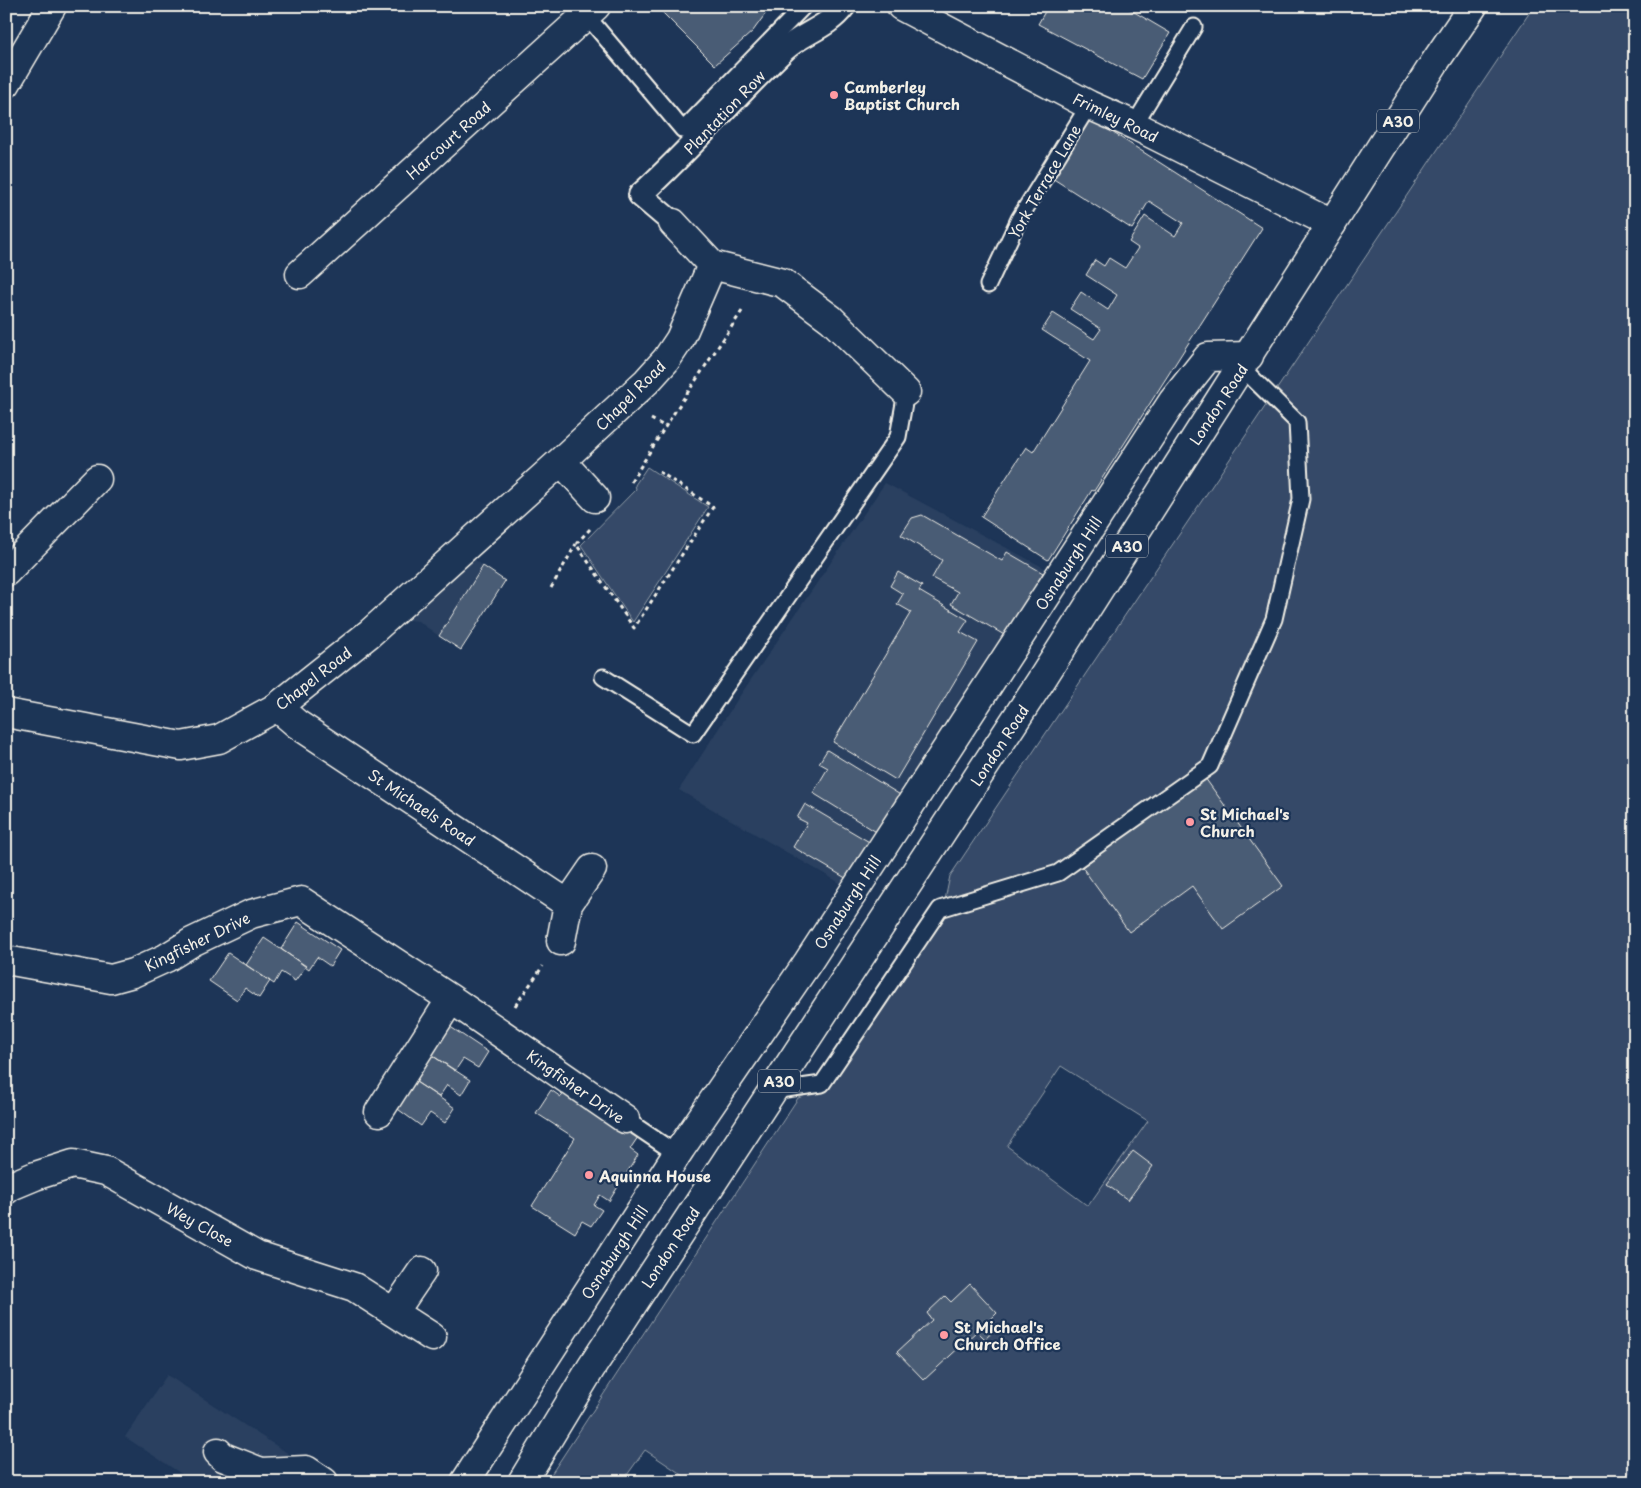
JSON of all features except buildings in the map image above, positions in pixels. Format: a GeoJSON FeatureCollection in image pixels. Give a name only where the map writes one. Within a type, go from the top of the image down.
{"type":"FeatureCollection","features":[{"type":"Feature","properties":{"kind":"street"},"geometry":{"type":"LineString","coordinates":[[6,84],[52,6]]}},
{"type":"Feature","properties":{"kind":"street","name":"Plantation Row"},"geometry":{"type":"LineString","coordinates":[[673,223],[640,195],[671,167],[784,49],[835,18],[844,6]]}},
{"type":"Feature","properties":{"kind":"street","name":"Frimley Road"},"geometry":{"type":"LineString","coordinates":[[901,6],[1089,105],[1134,125],[1332,224]]}},
{"type":"Feature","properties":{"kind":"street","name":"London Road"},"geometry":{"type":"LineString","coordinates":[[522,1482],[590,1368],[1040,682],[1435,62],[1473,6]]}},
{"type":"Feature","properties":{"kind":"street","name":"Harcourt Road"},"geometry":{"type":"LineString","coordinates":[[300,274],[591,10]]}},
{"type":"Feature","properties":{"kind":"street"},"geometry":{"type":"LineString","coordinates":[[673,223],[712,265],[782,283],[832,319],[906,392]]}},
{"type":"Feature","properties":{"kind":"street","name":"Chapel Road"},"geometry":{"type":"LineString","coordinates":[[6,713],[181,746],[219,739],[277,707],[370,633],[647,381],[666,360],[680,339],[712,265]]}},
{"type":"Feature","properties":{"kind":"street","name":"Osnaburgh Hill"},"geometry":{"type":"LineString","coordinates":[[465,1482],[677,1154],[819,946],[1173,401],[1208,357],[1245,362]]}},
{"type":"Feature","properties":{"kind":"street"},"geometry":{"type":"LineString","coordinates":[[561,461],[595,498]]}},
{"type":"Feature","properties":{"kind":"street"},"geometry":{"type":"LineString","coordinates":[[6,572],[97,479]]}},
{"type":"Feature","properties":{"kind":"street","name":"St Michaels Road"},"geometry":{"type":"LineString","coordinates":[[277,707],[305,730],[568,904]]}},
{"type":"Feature","properties":{"kind":"street"},"geometry":{"type":"LineString","coordinates":[[561,942],[568,904],[592,869]]}},
{"type":"Feature","properties":{"kind":"street","name":"Kingfisher Drive"},"geometry":{"type":"LineString","coordinates":[[6,960],[111,978],[133,973],[166,958],[192,942],[251,914],[301,901],[451,999],[624,1119]]}},
{"type":"Feature","properties":{"kind":"street"},"geometry":{"type":"LineString","coordinates":[[378,1112],[451,999]]}},
{"type":"Feature","properties":{"kind":"street","name":"Wey Close"},"geometry":{"type":"LineString","coordinates":[[6,1190],[35,1176],[73,1164],[106,1171],[257,1256],[354,1287],[432,1337]]}},
{"type":"Feature","properties":{"kind":"street"},"geometry":{"type":"LineString","coordinates":[[394,1312],[422,1271]]}},
{"type":"Feature","properties":{"kind":"street"},"geometry":{"type":"LineString","coordinates":[[218,1452],[223,1457],[261,1472],[306,1470],[324,1482]]}},
{"type":"Feature","properties":{"kind":"lane"},"geometry":{"type":"LineString","coordinates":[[591,10],[683,130],[804,6]]}},
{"type":"Feature","properties":{"kind":"lane"},"geometry":{"type":"LineString","coordinates":[[1134,125],[1194,27]]}},
{"type":"Feature","properties":{"kind":"lane","name":"York Terrace Lane"},"geometry":{"type":"LineString","coordinates":[[988,285],[1019,219],[1089,105]]}},
{"type":"Feature","properties":{"kind":"lane"},"geometry":{"type":"LineString","coordinates":[[772,1091],[822,1084],[940,909],[1058,873],[1210,766],[1274,619],[1302,499],[1297,422],[1245,362]]}},
{"type":"Feature","properties":{"kind":"lane"},"geometry":{"type":"LineString","coordinates":[[603,677],[693,734],[898,437],[906,392]]}},
{"type":"Feature","properties":{"kind":"lane","name":"Kingfisher Drive"},"geometry":{"type":"LineString","coordinates":[[624,1119],[677,1154]]}},
{"type":"Feature","properties":{"kind":"path"},"geometry":{"type":"LineString","coordinates":[[631,482],[672,416],[742,311]]}},
{"type":"Feature","properties":{"kind":"path"},"geometry":{"type":"LineString","coordinates":[[576,544],[634,628],[713,507],[658,471]]}},
{"type":"Feature","properties":{"kind":"path"},"geometry":{"type":"LineString","coordinates":[[551,588],[576,544],[591,528]]}},
{"type":"Feature","properties":{"kind":"shaded area"},"geometry":{"type":"Polygon","coordinates":[[[1534,6],[1635,6],[1635,1482],[693,1482],[645,1450],[622,1482],[546,1482],[798,1098],[827,1087],[941,919],[950,876],[1534,6]],[[1061,1066],[1007,1146],[1088,1206],[1148,1121],[1061,1066]]]}},
{"type":"Feature","properties":{"kind":"shaded area"},"geometry":{"type":"Polygon","coordinates":[[[647,467],[708,507],[633,622],[581,545],[636,489],[635,485],[647,467]]]}},
{"type":"Feature","properties":{"kind":"shaded area"},"geometry":{"type":"Polygon","coordinates":[[[885,483],[1050,571],[847,887],[679,790],[737,700],[885,483]]]}},
{"type":"Feature","properties":{"kind":"shaded area"},"geometry":{"type":"Polygon","coordinates":[[[474,559],[483,566],[439,636],[418,621],[409,620],[402,622],[474,559]]]}},
{"type":"Feature","properties":{"kind":"shaded area"},"geometry":{"type":"Polygon","coordinates":[[[167,1375],[332,1482],[194,1482],[125,1437],[167,1375]]]}},
{"type":"Feature","properties":{"kind":"place","name":"Camberley Baptist Church"},"geometry":{"type":"Point","coordinates":[834,95]}},
{"type":"Feature","properties":{"kind":"place","name":"St Michael's Church"},"geometry":{"type":"Point","coordinates":[1190,822]}},
{"type":"Feature","properties":{"kind":"place","name":"Aquinna House"},"geometry":{"type":"Point","coordinates":[589,1175]}},
{"type":"Feature","properties":{"kind":"place","name":"St Michael's Church Office"},"geometry":{"type":"Point","coordinates":[944,1335]}}]}
